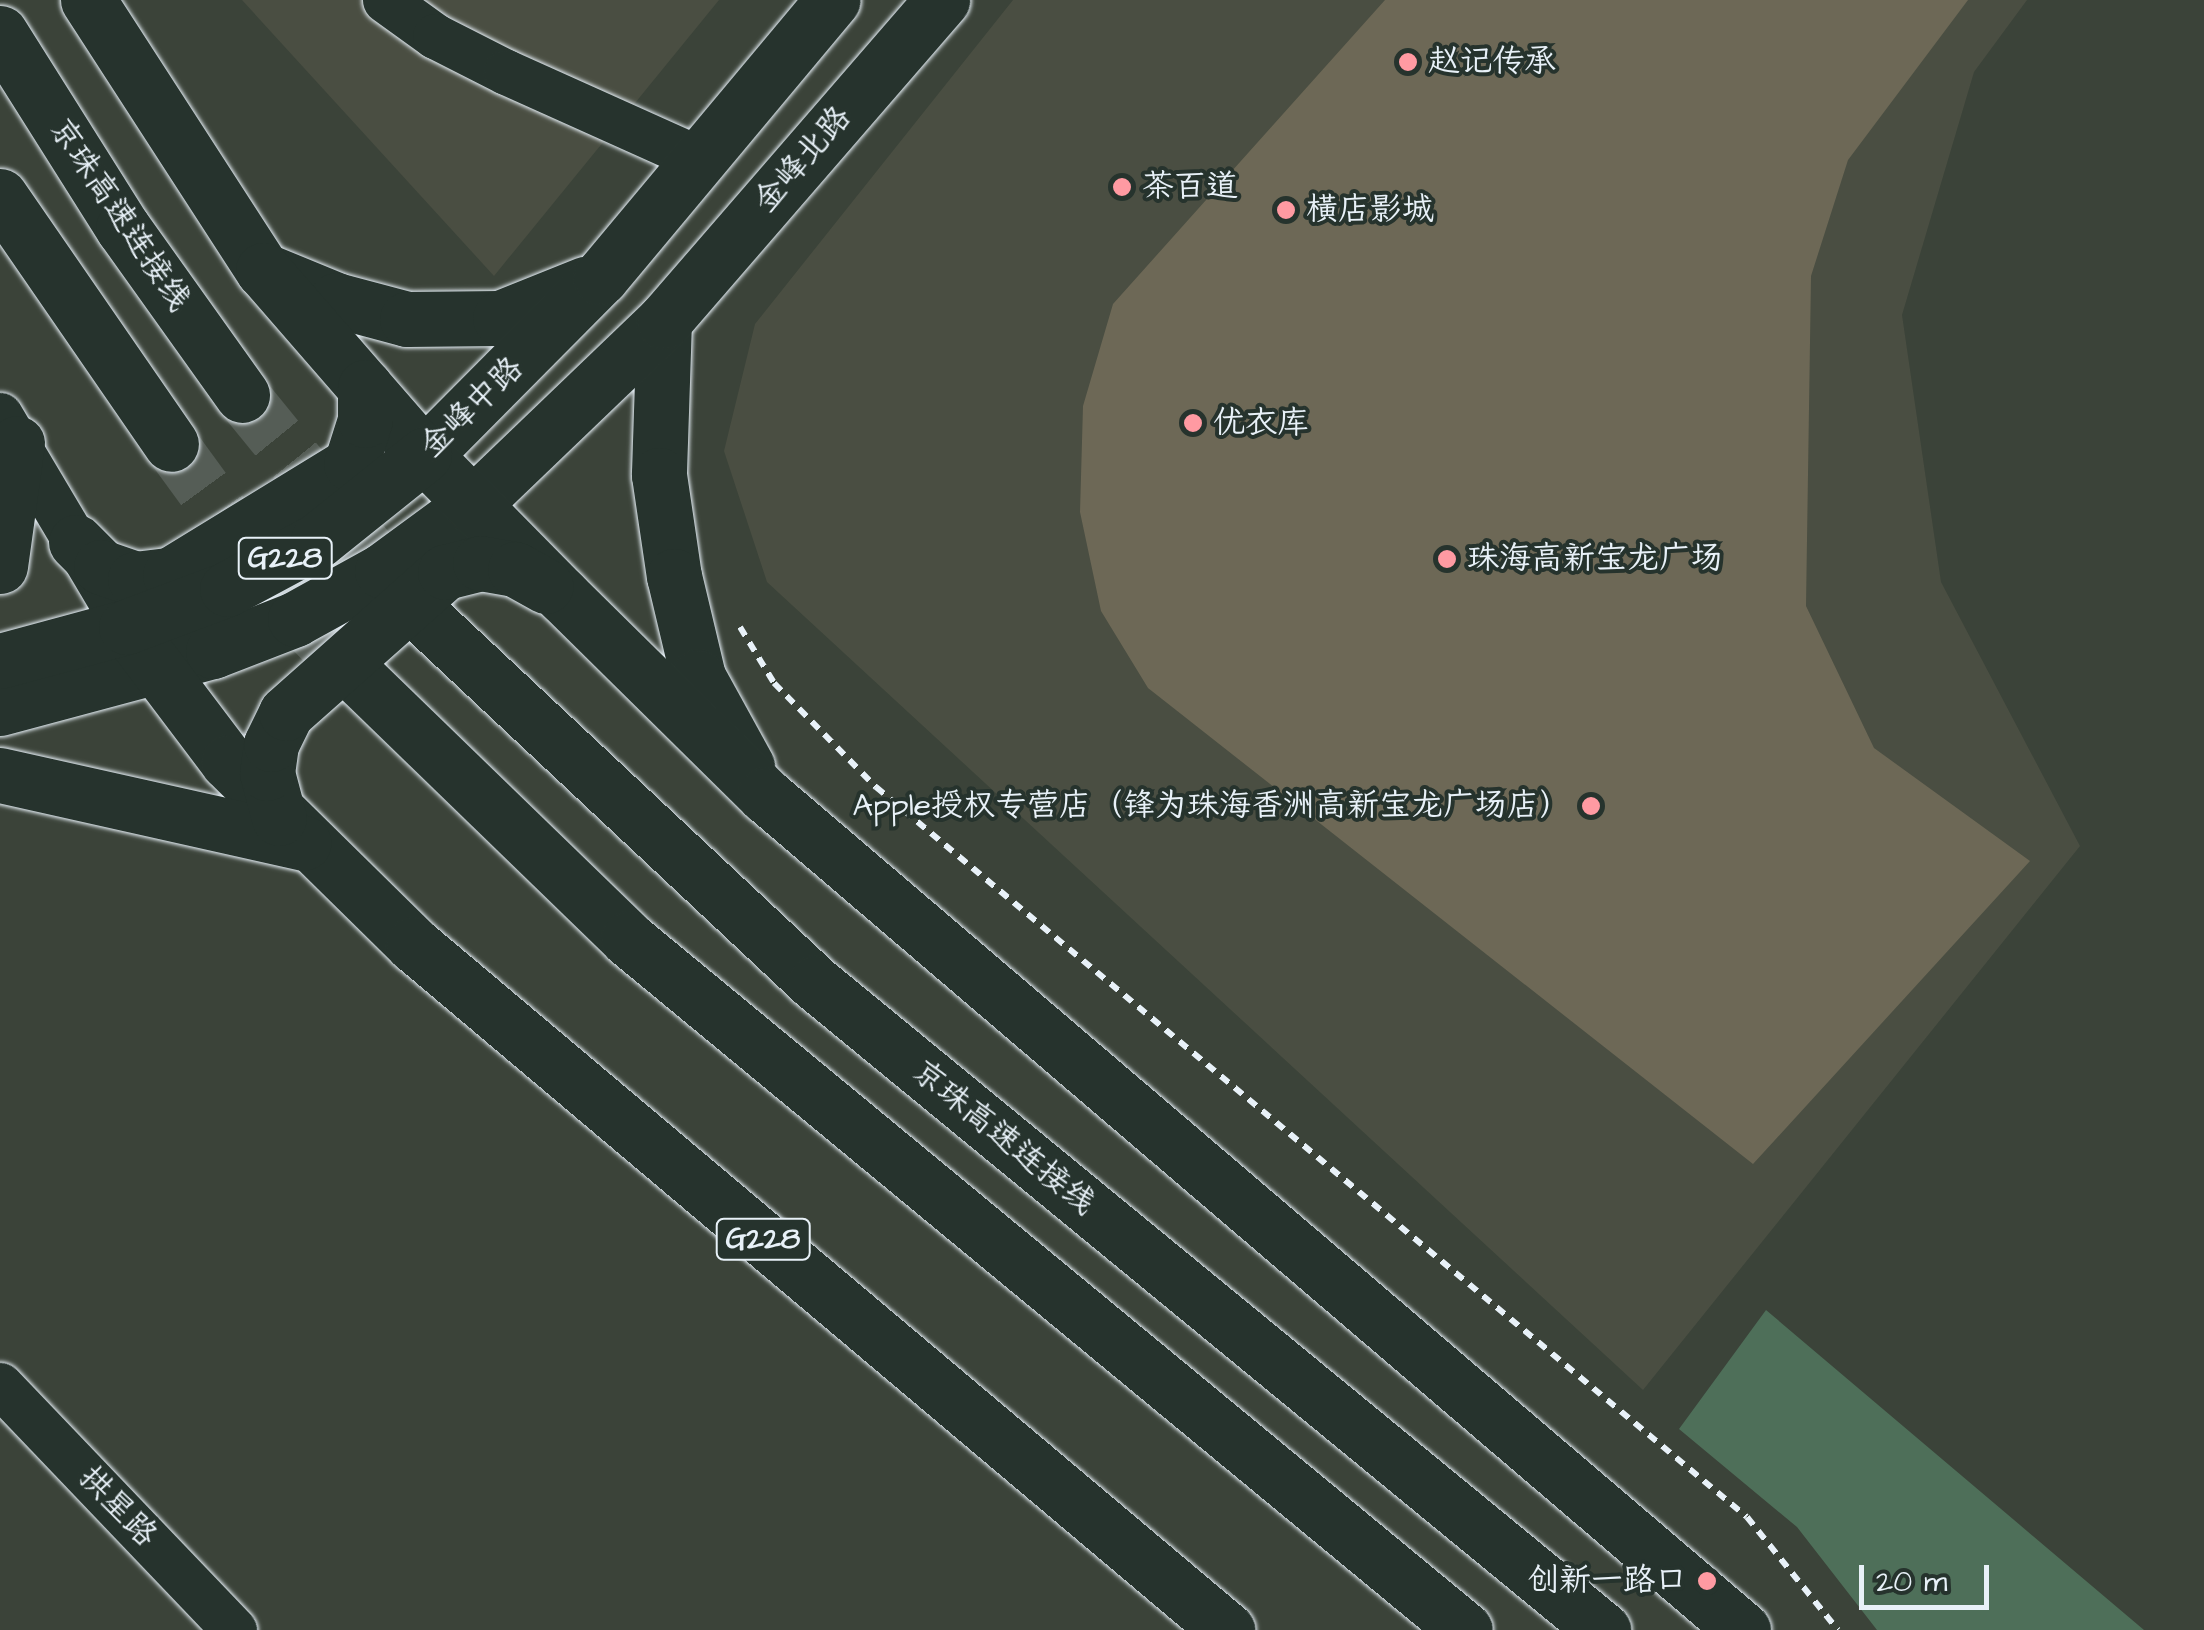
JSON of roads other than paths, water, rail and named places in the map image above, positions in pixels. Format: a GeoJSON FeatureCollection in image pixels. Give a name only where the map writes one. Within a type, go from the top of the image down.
{"type":"FeatureCollection","features":[{"type":"Feature","properties":{"kind":"main road"},"geometry":{"type":"LineString","coordinates":[[88,0],[263,270],[424,454],[562,596],[765,794],[1743,1630]]}},
{"type":"Feature","properties":{"kind":"main road","name":"金峰中路"},"geometry":{"type":"LineString","coordinates":[[0,708],[140,648],[227,589],[318,540],[424,454],[601,277],[833,0]]}},
{"type":"Feature","properties":{"kind":"main road","name":"金峰北路"},"geometry":{"type":"LineString","coordinates":[[664,321],[942,0]]}},
{"type":"Feature","properties":{"kind":"main road","name":"京珠高速连接线"},"geometry":{"type":"LineString","coordinates":[[0,32],[123,228],[242,395]]}},
{"type":"Feature","properties":{"kind":"main road"},"geometry":{"type":"LineString","coordinates":[[0,196],[171,444]]}},
{"type":"Feature","properties":{"kind":"main road"},"geometry":{"type":"LineString","coordinates":[[263,270],[336,300],[407,319],[500,318],[601,277]]}},
{"type":"Feature","properties":{"kind":"main road"},"geometry":{"type":"LineString","coordinates":[[664,321],[659,475],[684,625],[721,725],[765,794]]}},
{"type":"Feature","properties":{"kind":"main road","name":"金峰中路"},"geometry":{"type":"LineString","coordinates":[[0,661],[140,648],[295,619],[382,571],[472,505],[664,321]]}},
{"type":"Feature","properties":{"kind":"main road"},"geometry":{"type":"LineString","coordinates":[[76,542],[100,567],[135,579],[170,575],[351,464],[366,420],[365,387]]}},
{"type":"Feature","properties":{"kind":"main road"},"geometry":{"type":"LineString","coordinates":[[0,566],[9,429]]}},
{"type":"Feature","properties":{"kind":"main road"},"geometry":{"type":"LineString","coordinates":[[291,831],[268,773],[271,744],[286,713],[445,572],[480,563],[516,568],[562,596]]}},
{"type":"Feature","properties":{"kind":"main road","name":"京珠高速连接线"},"geometry":{"type":"LineString","coordinates":[[426,620],[594,784],[816,984],[1603,1630]]}},
{"type":"Feature","properties":{"kind":"main road"},"geometry":{"type":"LineString","coordinates":[[140,648],[291,831]]}},
{"type":"Feature","properties":{"kind":"main road"},"geometry":{"type":"LineString","coordinates":[[362,681],[628,939],[1466,1630]]}},
{"type":"Feature","properties":{"kind":"main road"},"geometry":{"type":"LineString","coordinates":[[0,775],[291,831]]}},
{"type":"Feature","properties":{"kind":"main road","name":"G228"},"geometry":{"type":"LineString","coordinates":[[291,831],[413,944],[1228,1630]]}},
{"type":"Feature","properties":{"kind":"street"},"geometry":{"type":"LineString","coordinates":[[386,0],[435,36],[506,72],[700,159]]}},
{"type":"Feature","properties":{"kind":"street"},"geometry":{"type":"LineString","coordinates":[[9,429],[140,648]]}},
{"type":"Feature","properties":{"kind":"street","name":"拱星路"},"geometry":{"type":"LineString","coordinates":[[0,1385],[232,1629]]}},
{"type":"Feature","properties":{"kind":"tunnel"},"geometry":{"type":"LineString","coordinates":[[242,395],[414,606]]}},
{"type":"Feature","properties":{"kind":"tunnel"},"geometry":{"type":"LineString","coordinates":[[171,444],[289,606],[362,681]]}},
{"type":"Feature","properties":{"kind":"place","name":"赵记传承"},"geometry":{"type":"Point","coordinates":[1408,62]}},
{"type":"Feature","properties":{"kind":"place","name":"茶百道"},"geometry":{"type":"Point","coordinates":[1122,187]}},
{"type":"Feature","properties":{"kind":"place","name":"横店影城"},"geometry":{"type":"Point","coordinates":[1286,210]}},
{"type":"Feature","properties":{"kind":"place","name":"优衣库"},"geometry":{"type":"Point","coordinates":[1193,423]}},
{"type":"Feature","properties":{"kind":"place","name":"珠海高新宝龙广场"},"geometry":{"type":"Point","coordinates":[1447,559]}},
{"type":"Feature","properties":{"kind":"place","name":"Apple授权专营店（锋为珠海香洲高新宝龙广场店）"},"geometry":{"type":"Point","coordinates":[1591,806]}},
{"type":"Feature","properties":{"kind":"place","name":"创新一路口"},"geometry":{"type":"Point","coordinates":[1707,1581]}}]}
